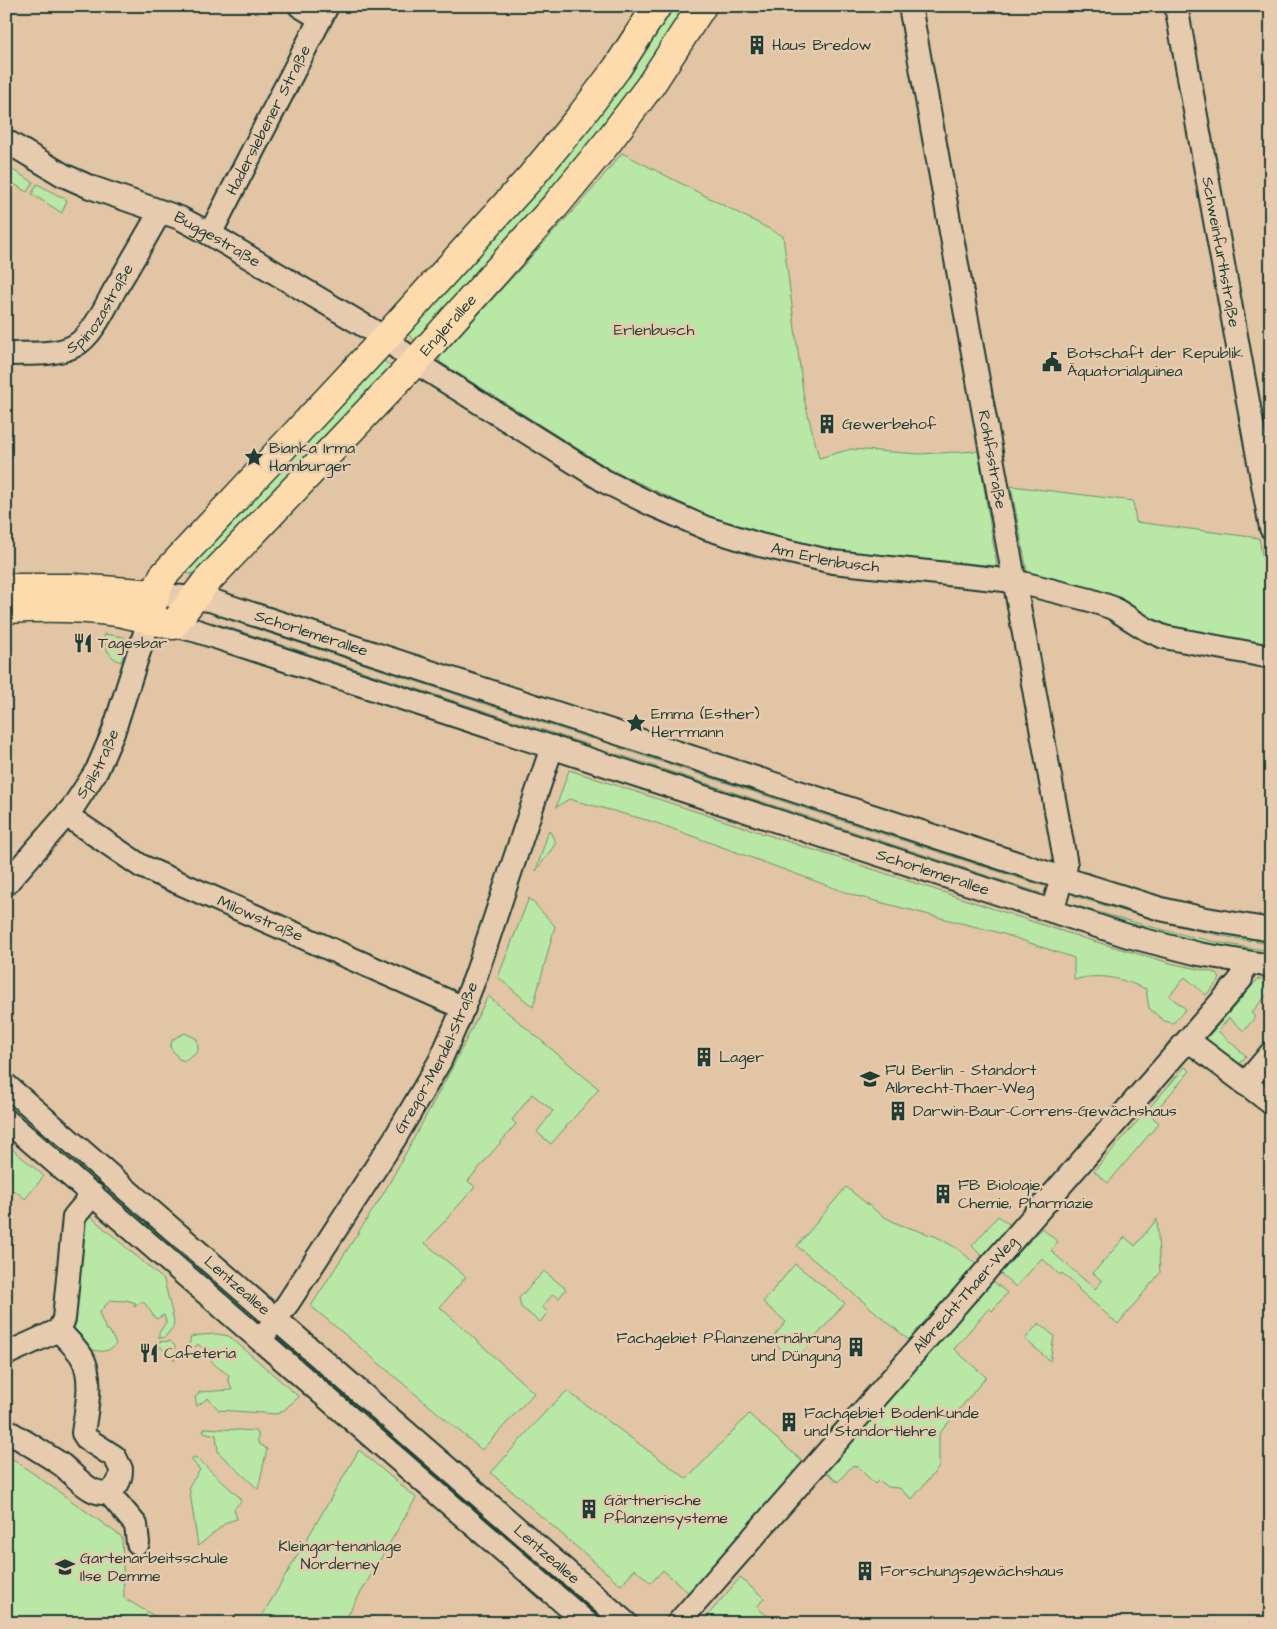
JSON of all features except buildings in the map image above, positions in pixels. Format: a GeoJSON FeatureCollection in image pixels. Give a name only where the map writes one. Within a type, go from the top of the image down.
{"type":"FeatureCollection","features":[{"type":"Feature","properties":{"kind":"main road"},"geometry":{"type":"LineString","coordinates":[[159,613],[163,576],[385,338],[542,163],[617,68],[657,6]]}},
{"type":"Feature","properties":{"kind":"main road","name":"Englerallee"},"geometry":{"type":"LineString","coordinates":[[159,613],[192,598],[415,362],[555,206],[650,86],[702,6]]}},
{"type":"Feature","properties":{"kind":"main road","name":"Schorlemerallee"},"geometry":{"type":"LineString","coordinates":[[6,588],[76,588],[159,613]]}},
{"type":"Feature","properties":{"kind":"main road","name":"Schorlemerallee"},"geometry":{"type":"LineString","coordinates":[[6,609],[26,608],[159,613]]}},
{"type":"Feature","properties":{"kind":"street"},"geometry":{"type":"LineString","coordinates":[[300,6],[324,12]]}},
{"type":"Feature","properties":{"kind":"street","name":"Rohlfsstraße"},"geometry":{"type":"LineString","coordinates":[[910,6],[1066,865],[1052,911]]}},
{"type":"Feature","properties":{"kind":"street","name":"Schweinfurthstraße"},"geometry":{"type":"LineString","coordinates":[[1176,6],[1271,528]]}},
{"type":"Feature","properties":{"kind":"street","name":"Haderslebener Straße"},"geometry":{"type":"LineString","coordinates":[[210,234],[324,12]]}},
{"type":"Feature","properties":{"kind":"street","name":"Buggestraße"},"geometry":{"type":"LineString","coordinates":[[6,141],[63,175],[90,187],[180,218],[210,234],[385,338],[415,362]]}},
{"type":"Feature","properties":{"kind":"street","name":"Spinozastraße"},"geometry":{"type":"LineString","coordinates":[[6,354],[45,353],[60,350],[75,346],[85,337],[93,328],[160,212]]}},
{"type":"Feature","properties":{"kind":"street","name":"Am Erlenbusch"},"geometry":{"type":"LineString","coordinates":[[415,362],[606,482],[706,528],[760,546],[833,562],[1014,581],[1090,600],[1113,608],[1146,630],[1164,637],[1271,657]]}},
{"type":"Feature","properties":{"kind":"street","name":"Schorlemerallee"},"geometry":{"type":"LineString","coordinates":[[192,598],[220,603],[1161,909],[1219,922],[1271,930]]}},
{"type":"Feature","properties":{"kind":"street","name":"Schorlemerallee"},"geometry":{"type":"LineString","coordinates":[[159,613],[206,634],[1052,911],[1155,943],[1199,954],[1271,966]]}},
{"type":"Feature","properties":{"kind":"street","name":"Spilstraße"},"geometry":{"type":"LineString","coordinates":[[6,884],[66,816],[90,782],[108,746],[159,613]]}},
{"type":"Feature","properties":{"kind":"street"},"geometry":{"type":"LineString","coordinates":[[599,763],[609,730]]}},
{"type":"Feature","properties":{"kind":"street","name":"Gregor-Mendel-Straße"},"geometry":{"type":"LineString","coordinates":[[260,1339],[276,1320],[406,1121],[440,1060],[464,1008],[483,956],[552,747]]}},
{"type":"Feature","properties":{"kind":"street","name":"Milowstraße"},"geometry":{"type":"LineString","coordinates":[[66,816],[141,866],[464,1008]]}},
{"type":"Feature","properties":{"kind":"street","name":"Albrecht-Thaer-Weg"},"geometry":{"type":"LineString","coordinates":[[678,1623],[1241,979],[1244,962]]}},
{"type":"Feature","properties":{"kind":"street"},"geometry":{"type":"LineString","coordinates":[[1188,1040],[1271,1103]]}},
{"type":"Feature","properties":{"kind":"street"},"geometry":{"type":"LineString","coordinates":[[1245,1084],[1271,1054]]}},
{"type":"Feature","properties":{"kind":"street","name":"Lentzeallee"},"geometry":{"type":"LineString","coordinates":[[6,1085],[626,1623]]}},
{"type":"Feature","properties":{"kind":"street","name":"Lentzeallee"},"geometry":{"type":"LineString","coordinates":[[6,1120],[588,1623]]}},
{"type":"Feature","properties":{"kind":"street"},"geometry":{"type":"LineString","coordinates":[[6,1354],[59,1330],[64,1319],[74,1217],[93,1194]]}},
{"type":"Feature","properties":{"kind":"street"},"geometry":{"type":"LineString","coordinates":[[6,1430],[64,1466],[91,1490],[101,1493],[108,1492],[114,1489],[118,1483],[121,1469],[115,1457],[87,1439],[83,1433],[88,1401],[86,1368],[82,1357],[59,1330]]}},
{"type":"Feature","properties":{"kind":"street"},"geometry":{"type":"LineString","coordinates":[[453,1506],[469,1487]]}},
{"type":"Feature","properties":{"kind":"street"},"geometry":{"type":"LineString","coordinates":[[108,1492],[136,1525],[138,1544]]}},
{"type":"Feature","properties":{"kind":"green space"},"geometry":{"type":"Polygon","coordinates":[[[670,6],[691,6],[611,123],[417,343],[404,330],[670,6]]]}},
{"type":"Feature","properties":{"kind":"green space","name":"Erlenbusch"},"geometry":{"type":"Polygon","coordinates":[[[622,153],[783,236],[804,399],[819,458],[851,449],[919,454],[978,451],[997,566],[843,552],[765,534],[708,516],[610,469],[440,362],[439,358],[591,191],[622,153]]]}},
{"type":"Feature","properties":{"kind":"green space"},"geometry":{"type":"Polygon","coordinates":[[[6,166],[33,182],[27,192],[6,179],[6,166]]]}},
{"type":"Feature","properties":{"kind":"green space"},"geometry":{"type":"Polygon","coordinates":[[[37,184],[67,200],[62,213],[32,194],[37,184]]]}},
{"type":"Feature","properties":{"kind":"green space"},"geometry":{"type":"Polygon","coordinates":[[[378,357],[395,369],[203,575],[177,572],[378,357]]]}},
{"type":"Feature","properties":{"kind":"green space"},"geometry":{"type":"Polygon","coordinates":[[[1011,486],[1133,501],[1136,522],[1259,538],[1271,605],[1271,649],[1160,628],[1028,576],[1011,486]]]}},
{"type":"Feature","properties":{"kind":"green space"},"geometry":{"type":"Polygon","coordinates":[[[221,611],[594,732],[592,739],[217,616],[221,611]]]}},
{"type":"Feature","properties":{"kind":"green space"},"geometry":{"type":"Polygon","coordinates":[[[212,622],[589,745],[587,751],[207,627],[212,622]]]}},
{"type":"Feature","properties":{"kind":"green space"},"geometry":{"type":"Polygon","coordinates":[[[104,634],[124,637],[128,642],[121,662],[108,651],[104,634]]]}},
{"type":"Feature","properties":{"kind":"green space"},"geometry":{"type":"Polygon","coordinates":[[[621,740],[1045,879],[1043,886],[619,748],[621,740]]]}},
{"type":"Feature","properties":{"kind":"green space"},"geometry":{"type":"Polygon","coordinates":[[[617,754],[1040,893],[1038,900],[614,761],[617,754]]]}},
{"type":"Feature","properties":{"kind":"green space"},"geometry":{"type":"Polygon","coordinates":[[[569,770],[1086,939],[1170,963],[1217,973],[1220,979],[1206,995],[1185,977],[1169,996],[1186,1009],[1173,1023],[1164,1021],[1149,1008],[1146,989],[1111,978],[1093,977],[1074,980],[1074,958],[1004,934],[856,896],[654,822],[569,799],[556,807],[569,770]]]}},
{"type":"Feature","properties":{"kind":"green space"},"geometry":{"type":"Polygon","coordinates":[[[549,830],[556,843],[536,871],[549,830]]]}},
{"type":"Feature","properties":{"kind":"green space"},"geometry":{"type":"Polygon","coordinates":[[[1076,889],[1271,937],[1271,944],[1256,942],[1256,939],[1250,937],[1250,941],[1139,916],[1074,896],[1076,889]]]}},
{"type":"Feature","properties":{"kind":"green space"},"geometry":{"type":"Polygon","coordinates":[[[529,898],[555,926],[533,1007],[498,977],[529,898]]]}},
{"type":"Feature","properties":{"kind":"green space"},"geometry":{"type":"Polygon","coordinates":[[[1071,904],[1170,932],[1220,943],[1271,951],[1271,958],[1242,954],[1069,910],[1071,904]]]}},
{"type":"Feature","properties":{"kind":"green space"},"geometry":{"type":"Polygon","coordinates":[[[1258,979],[1271,981],[1271,990],[1251,1013],[1255,1017],[1244,1031],[1229,1018],[1218,1031],[1246,1056],[1234,1070],[1202,1044],[1258,979]]]}},
{"type":"Feature","properties":{"kind":"green space"},"geometry":{"type":"Polygon","coordinates":[[[488,996],[599,1089],[551,1144],[537,1132],[553,1111],[532,1094],[512,1120],[516,1124],[468,1181],[475,1187],[425,1243],[466,1277],[440,1307],[534,1393],[482,1450],[311,1306],[385,1191],[451,1070],[488,996]]]}},
{"type":"Feature","properties":{"kind":"green space"},"geometry":{"type":"Polygon","coordinates":[[[185,1033],[197,1039],[198,1050],[185,1061],[179,1059],[170,1047],[173,1039],[185,1033]]]}},
{"type":"Feature","properties":{"kind":"green space"},"geometry":{"type":"Polygon","coordinates":[[[1185,1067],[1190,1071],[1151,1116],[1159,1123],[1108,1183],[1094,1171],[1185,1067]]]}},
{"type":"Feature","properties":{"kind":"green space"},"geometry":{"type":"Polygon","coordinates":[[[6,1094],[263,1317],[259,1326],[6,1110],[6,1094]]]}},
{"type":"Feature","properties":{"kind":"green space"},"geometry":{"type":"Polygon","coordinates":[[[6,1144],[44,1176],[25,1199],[17,1192],[6,1188],[6,1144]]]}},
{"type":"Feature","properties":{"kind":"green space"},"geometry":{"type":"Polygon","coordinates":[[[846,1187],[881,1215],[898,1224],[937,1237],[958,1249],[977,1265],[910,1341],[797,1246],[846,1187]]]}},
{"type":"Feature","properties":{"kind":"green space"},"geometry":{"type":"Polygon","coordinates":[[[84,1211],[164,1280],[174,1321],[173,1327],[165,1337],[159,1338],[159,1333],[166,1322],[164,1315],[156,1319],[143,1301],[134,1307],[136,1303],[126,1300],[110,1300],[99,1313],[106,1330],[109,1330],[116,1344],[111,1349],[105,1351],[93,1350],[71,1335],[84,1211]]]}},
{"type":"Feature","properties":{"kind":"green space"},"geometry":{"type":"Polygon","coordinates":[[[998,1216],[1010,1225],[982,1256],[972,1246],[998,1216]]]}},
{"type":"Feature","properties":{"kind":"green space"},"geometry":{"type":"Polygon","coordinates":[[[1157,1219],[1160,1273],[1118,1324],[1062,1273],[1060,1275],[1042,1258],[1016,1287],[1000,1273],[1042,1228],[1058,1242],[1051,1251],[1095,1289],[1102,1281],[1093,1273],[1125,1237],[1135,1246],[1157,1219]]]}},
{"type":"Feature","properties":{"kind":"green space"},"geometry":{"type":"Polygon","coordinates":[[[795,1264],[845,1303],[795,1361],[771,1340],[786,1322],[763,1302],[795,1264]]]}},
{"type":"Feature","properties":{"kind":"green space"},"geometry":{"type":"Polygon","coordinates":[[[544,1271],[566,1289],[559,1298],[553,1294],[542,1307],[548,1312],[540,1322],[521,1307],[519,1298],[544,1271]]]}},
{"type":"Feature","properties":{"kind":"green space"},"geometry":{"type":"Polygon","coordinates":[[[993,1281],[1007,1293],[992,1311],[989,1308],[954,1349],[986,1377],[939,1434],[939,1467],[912,1499],[899,1488],[888,1487],[879,1480],[875,1484],[857,1466],[853,1465],[838,1482],[826,1472],[993,1281]]]}},
{"type":"Feature","properties":{"kind":"green space"},"geometry":{"type":"Polygon","coordinates":[[[1039,1323],[1054,1336],[1050,1361],[1025,1339],[1039,1323]]]}},
{"type":"Feature","properties":{"kind":"green space"},"geometry":{"type":"Polygon","coordinates":[[[279,1332],[456,1483],[449,1492],[275,1342],[275,1337],[279,1332]]]}},
{"type":"Feature","properties":{"kind":"green space"},"geometry":{"type":"Polygon","coordinates":[[[217,1334],[229,1336],[299,1397],[277,1414],[219,1410],[208,1398],[197,1406],[195,1397],[199,1392],[232,1390],[228,1378],[229,1375],[218,1368],[212,1361],[209,1349],[198,1344],[186,1355],[191,1337],[217,1334]]]}},
{"type":"Feature","properties":{"kind":"green space"},"geometry":{"type":"Polygon","coordinates":[[[170,1341],[175,1346],[175,1360],[155,1342],[170,1341]]]}},
{"type":"Feature","properties":{"kind":"green space"},"geometry":{"type":"Polygon","coordinates":[[[567,1391],[687,1479],[749,1414],[804,1463],[690,1594],[663,1570],[651,1583],[635,1569],[621,1585],[491,1473],[546,1411],[567,1391]]]}},
{"type":"Feature","properties":{"kind":"green space"},"geometry":{"type":"Polygon","coordinates":[[[205,1428],[255,1431],[258,1433],[258,1443],[267,1449],[258,1489],[218,1452],[216,1435],[203,1432],[205,1428]]]}},
{"type":"Feature","properties":{"kind":"green space","name":"Kleingartenanlage Norderney"},"geometry":{"type":"Polygon","coordinates":[[[359,1450],[416,1498],[343,1623],[258,1623],[359,1450]]]}},
{"type":"Feature","properties":{"kind":"green space","name":"Gartenarbeitsschule Ilse Demme"},"geometry":{"type":"Polygon","coordinates":[[[6,1454],[122,1537],[124,1598],[166,1623],[6,1623],[6,1454]]]}},
{"type":"Feature","properties":{"kind":"green space"},"geometry":{"type":"Polygon","coordinates":[[[194,1457],[239,1497],[241,1501],[234,1509],[237,1519],[227,1522],[198,1546],[189,1486],[200,1470],[191,1459],[194,1457]]]}},
{"type":"Feature","properties":{"kind":"green space"},"geometry":{"type":"Polygon","coordinates":[[[471,1497],[617,1623],[599,1623],[464,1506],[471,1497]]]}},
{"type":"Feature","properties":{"kind":"green space"},"geometry":{"type":"Polygon","coordinates":[[[740,1578],[764,1598],[757,1607],[775,1623],[701,1623],[740,1578]]]}},
{"type":"Feature","properties":{"kind":"place","name":"Haus Bredow"},"geometry":{"type":"Point","coordinates":[757,45]}},
{"type":"Feature","properties":{"kind":"place","name":"Botschaft der Republik Äquatorialguinea"},"geometry":{"type":"Point","coordinates":[1052,362]}},
{"type":"Feature","properties":{"kind":"place","name":"Gewerbehof"},"geometry":{"type":"Point","coordinates":[827,424]}},
{"type":"Feature","properties":{"kind":"place","name":"Bianka Irma Hamburger"},"geometry":{"type":"Point","coordinates":[254,457]}},
{"type":"Feature","properties":{"kind":"place","name":"Tagesbar"},"geometry":{"type":"Point","coordinates":[83,643]}},
{"type":"Feature","properties":{"kind":"place","name":"Emma (Esther) Herrmann"},"geometry":{"type":"Point","coordinates":[636,723]}},
{"type":"Feature","properties":{"kind":"place","name":"Lager"},"geometry":{"type":"Point","coordinates":[704,1057]}},
{"type":"Feature","properties":{"kind":"place","name":"FU Berlin - Standort Albrecht-Thaer-Weg"},"geometry":{"type":"Point","coordinates":[870,1079]}},
{"type":"Feature","properties":{"kind":"place","name":"Darwin-Baur-Correns-Gewächshaus"},"geometry":{"type":"Point","coordinates":[898,1111]}},
{"type":"Feature","properties":{"kind":"place","name":"FB Biologie, Chemie, Pharmazie"},"geometry":{"type":"Point","coordinates":[943,1194]}},
{"type":"Feature","properties":{"kind":"place","name":"Fachgebiet Pflanzenernährung und Düngung"},"geometry":{"type":"Point","coordinates":[856,1347]}},
{"type":"Feature","properties":{"kind":"place","name":"Cafeteria"},"geometry":{"type":"Point","coordinates":[149,1353]}},
{"type":"Feature","properties":{"kind":"place","name":"Fachgebiet Bodenkunde und Standortlehre"},"geometry":{"type":"Point","coordinates":[789,1422]}},
{"type":"Feature","properties":{"kind":"place","name":"Gärtnerische Pflanzensysteme"},"geometry":{"type":"Point","coordinates":[589,1509]}},
{"type":"Feature","properties":{"kind":"place","name":"Gartenarbeitsschule Ilse Demme"},"geometry":{"type":"Point","coordinates":[65,1567]}},
{"type":"Feature","properties":{"kind":"place","name":"Forschungsgewächshaus"},"geometry":{"type":"Point","coordinates":[865,1571]}}]}
